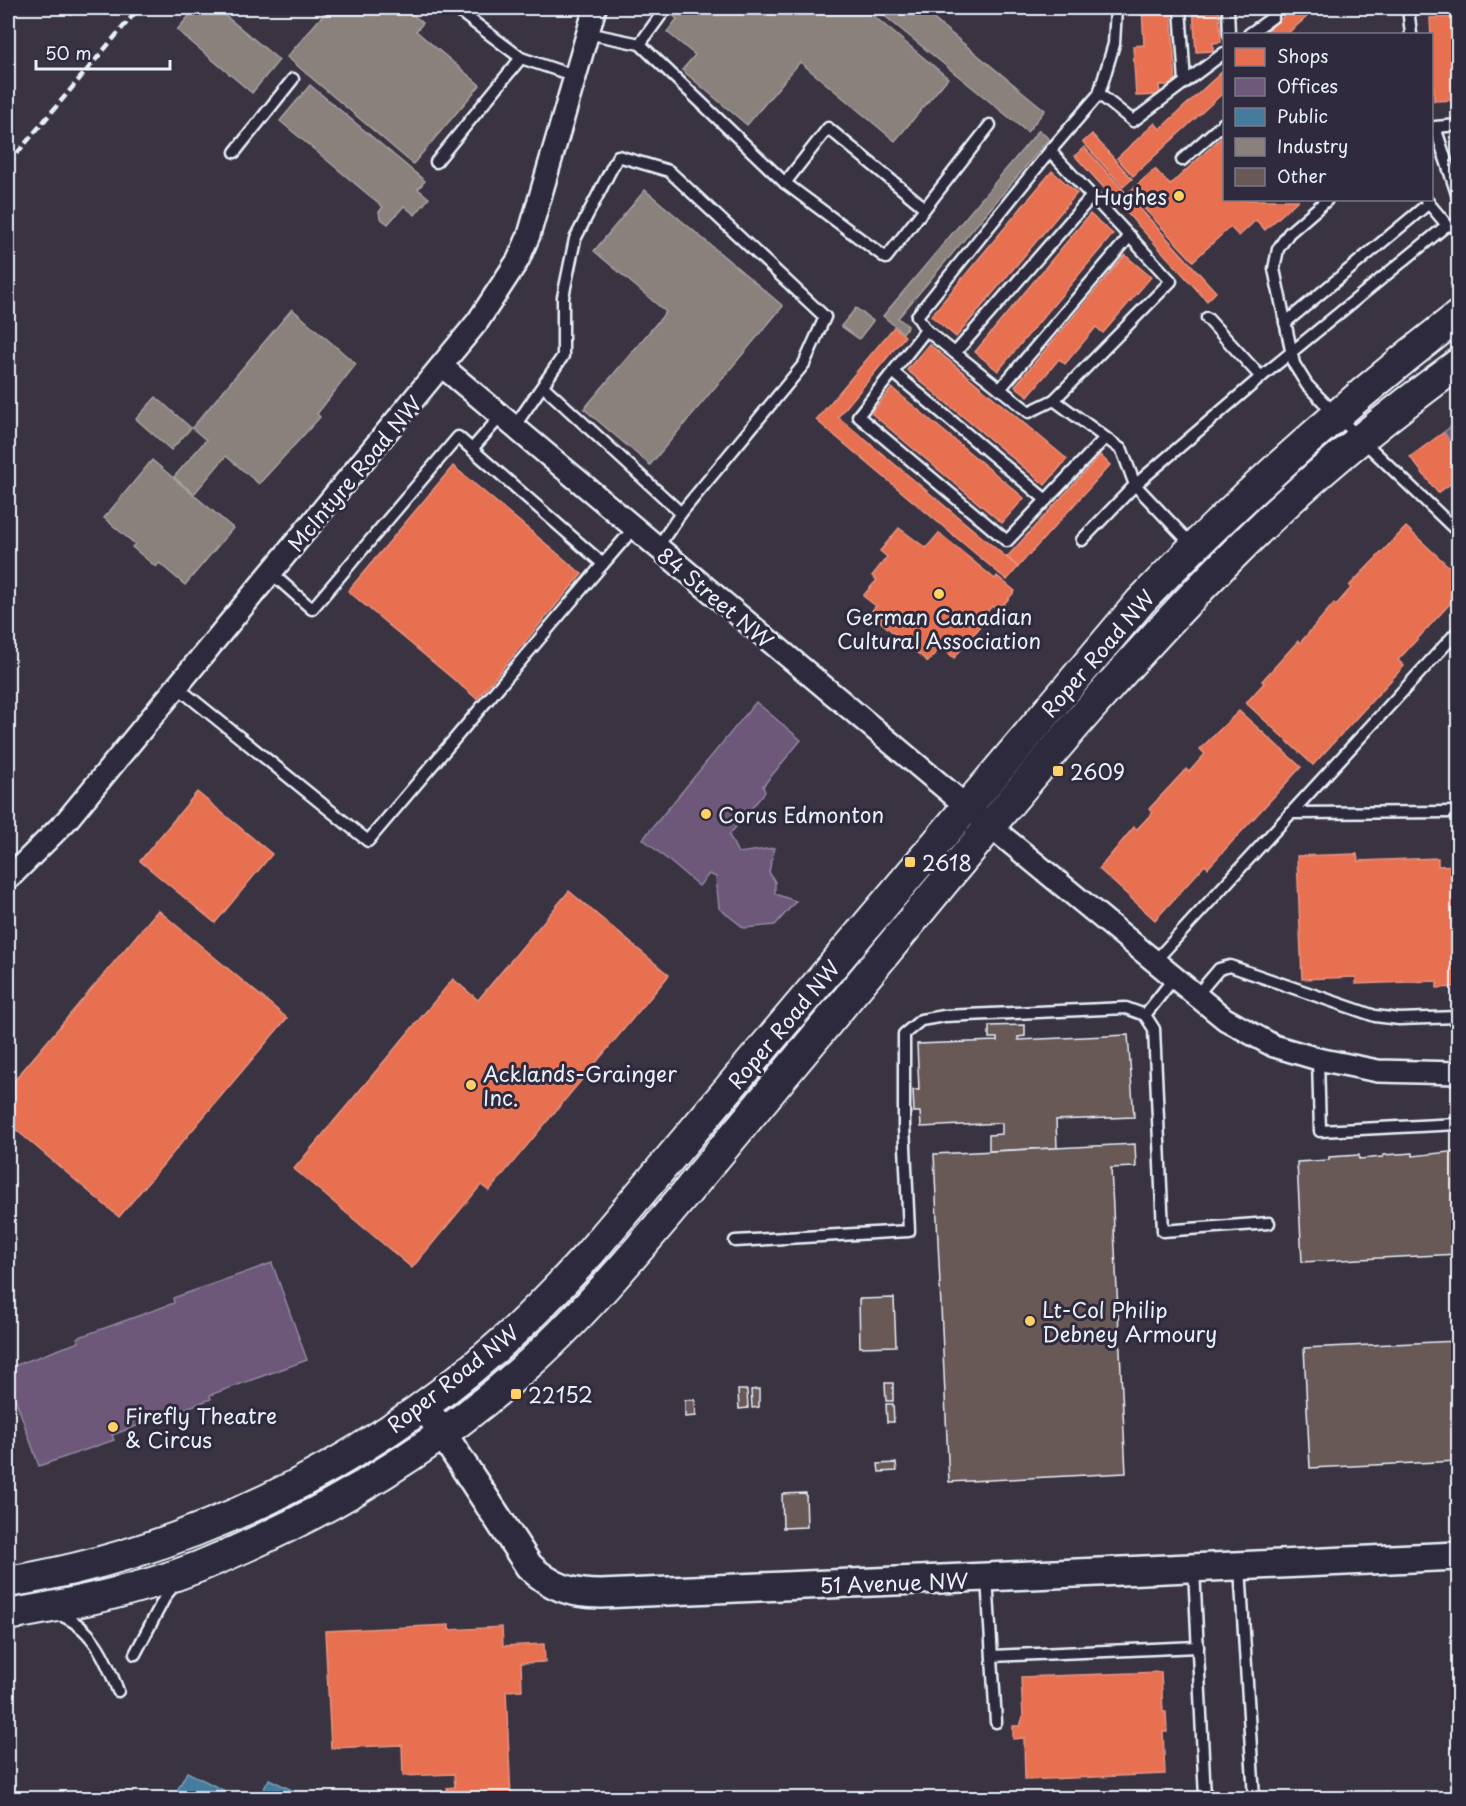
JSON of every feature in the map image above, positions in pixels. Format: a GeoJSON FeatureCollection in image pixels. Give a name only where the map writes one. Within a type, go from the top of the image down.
{"type":"FeatureCollection","features":[{"type":"Feature","properties":{"kind":"main road","name":"Roper Road NW"},"geometry":{"type":"LineString","coordinates":[[8,1582],[122,1555],[224,1518],[319,1472],[424,1405],[496,1348],[583,1261],[1082,668],[1194,546],[1337,416],[1458,316]]}},
{"type":"Feature","properties":{"kind":"main road","name":"Roper Road NW"},"geometry":{"type":"LineString","coordinates":[[8,1615],[39,1610],[121,1590],[196,1568],[290,1525],[348,1494],[443,1434],[530,1362],[613,1278],[990,826],[1187,602],[1276,513],[1362,439],[1458,364]]}},
{"type":"Feature","properties":{"kind":"street","name":"McIntyre Road NW"},"geometry":{"type":"LineString","coordinates":[[8,879],[67,820],[270,572],[443,367],[478,321],[525,243],[538,208],[595,8]]}},
{"type":"Feature","properties":{"kind":"street","name":"84 Street NW"},"geometry":{"type":"LineString","coordinates":[[443,367],[990,826],[1196,996],[1249,1034],[1274,1046],[1318,1059],[1378,1071],[1458,1073]]}},
{"type":"Feature","properties":{"kind":"street","name":"51 Avenue NW"},"geometry":{"type":"LineString","coordinates":[[424,1405],[529,1566],[551,1585],[573,1593],[601,1594],[987,1578],[1458,1556]]}},
{"type":"Feature","properties":{"kind":"lane"},"geometry":{"type":"LineString","coordinates":[[455,8],[521,58],[575,76]]}},
{"type":"Feature","properties":{"kind":"lane"},"geometry":{"type":"LineString","coordinates":[[640,44],[666,8]]}},
{"type":"Feature","properties":{"kind":"lane"},"geometry":{"type":"LineString","coordinates":[[1050,151],[1171,281],[1054,400],[1029,412],[926,330],[917,316],[1050,151],[1099,94],[1114,44],[1116,8]]}},
{"type":"Feature","properties":{"kind":"lane"},"geometry":{"type":"LineString","coordinates":[[1180,8],[1185,82]]}},
{"type":"Feature","properties":{"kind":"lane"},"geometry":{"type":"LineString","coordinates":[[1228,8],[1229,33]]}},
{"type":"Feature","properties":{"kind":"lane"},"geometry":{"type":"LineString","coordinates":[[1250,33],[1273,17],[1273,8]]}},
{"type":"Feature","properties":{"kind":"lane"},"geometry":{"type":"LineString","coordinates":[[1408,8],[1411,33]]}},
{"type":"Feature","properties":{"kind":"lane"},"geometry":{"type":"LineString","coordinates":[[587,33],[640,44],[785,183],[886,258],[990,125]]}},
{"type":"Feature","properties":{"kind":"lane"},"geometry":{"type":"LineString","coordinates":[[1099,94],[1133,121],[1223,54]]}},
{"type":"Feature","properties":{"kind":"lane"},"geometry":{"type":"LineString","coordinates":[[436,162],[521,58]]}},
{"type":"Feature","properties":{"kind":"lane"},"geometry":{"type":"LineString","coordinates":[[235,152],[293,79]]}},
{"type":"Feature","properties":{"kind":"lane"},"geometry":{"type":"LineString","coordinates":[[1182,160],[1223,124]]}},
{"type":"Feature","properties":{"kind":"lane"},"geometry":{"type":"LineString","coordinates":[[1458,125],[1433,124],[1458,196]]}},
{"type":"Feature","properties":{"kind":"lane"},"geometry":{"type":"LineString","coordinates":[[785,183],[828,128],[925,208]]}},
{"type":"Feature","properties":{"kind":"lane"},"geometry":{"type":"LineString","coordinates":[[472,449],[508,422],[544,387],[563,356],[563,297],[575,239],[618,156],[669,171],[825,318],[804,364],[681,513],[657,548]]}},
{"type":"Feature","properties":{"kind":"lane"},"geometry":{"type":"LineString","coordinates":[[955,352],[1092,196]]}},
{"type":"Feature","properties":{"kind":"lane"},"geometry":{"type":"LineString","coordinates":[[1326,201],[1289,233],[1278,249],[1275,269],[1291,352],[1298,373],[1337,416],[1458,530]]}},
{"type":"Feature","properties":{"kind":"lane"},"geometry":{"type":"LineString","coordinates":[[1082,540],[1134,485],[1261,376],[1453,226],[1427,201],[1285,323]]}},
{"type":"Feature","properties":{"kind":"lane"},"geometry":{"type":"LineString","coordinates":[[1000,389],[1130,236]]}},
{"type":"Feature","properties":{"kind":"lane"},"geometry":{"type":"LineString","coordinates":[[1207,318],[1261,376]]}},
{"type":"Feature","properties":{"kind":"lane"},"geometry":{"type":"LineString","coordinates":[[926,330],[858,416],[1007,541],[1105,438]]}},
{"type":"Feature","properties":{"kind":"lane"},"geometry":{"type":"LineString","coordinates":[[893,372],[1046,500]]}},
{"type":"Feature","properties":{"kind":"lane"},"geometry":{"type":"LineString","coordinates":[[544,387],[681,513]]}},
{"type":"Feature","properties":{"kind":"lane"},"geometry":{"type":"LineString","coordinates":[[1054,400],[1122,450],[1134,485],[1194,546]]}},
{"type":"Feature","properties":{"kind":"lane"},"geometry":{"type":"LineString","coordinates":[[270,572],[312,609],[458,437],[603,564]]}},
{"type":"Feature","properties":{"kind":"lane"},"geometry":{"type":"LineString","coordinates":[[176,686],[368,841],[633,528]]}},
{"type":"Feature","properties":{"kind":"lane"},"geometry":{"type":"LineString","coordinates":[[1155,961],[1458,631]]}},
{"type":"Feature","properties":{"kind":"lane"},"geometry":{"type":"LineString","coordinates":[[1290,813],[1458,812]]}},
{"type":"Feature","properties":{"kind":"lane"},"geometry":{"type":"LineString","coordinates":[[1196,996],[1219,969],[1230,966],[1375,1016],[1400,1019],[1458,1017]]}},
{"type":"Feature","properties":{"kind":"lane"},"geometry":{"type":"LineString","coordinates":[[1145,1015],[1174,978]]}},
{"type":"Feature","properties":{"kind":"lane"},"geometry":{"type":"LineString","coordinates":[[735,1241],[909,1231],[904,1125],[904,1034],[921,1020],[944,1016],[1126,1008],[1145,1015],[1154,1029],[1163,1231],[1269,1223]]}},
{"type":"Feature","properties":{"kind":"lane"},"geometry":{"type":"LineString","coordinates":[[1318,1059],[1320,1131],[1458,1124]]}},
{"type":"Feature","properties":{"kind":"lane"},"geometry":{"type":"LineString","coordinates":[[1240,1567],[1254,1798]]}},
{"type":"Feature","properties":{"kind":"lane"},"geometry":{"type":"LineString","coordinates":[[135,1654],[166,1595],[196,1568]]}},
{"type":"Feature","properties":{"kind":"lane"},"geometry":{"type":"LineString","coordinates":[[1194,1569],[1205,1798]]}},
{"type":"Feature","properties":{"kind":"lane"},"geometry":{"type":"LineString","coordinates":[[987,1578],[996,1722]]}},
{"type":"Feature","properties":{"kind":"lane"},"geometry":{"type":"LineString","coordinates":[[39,1610],[69,1618],[88,1634],[105,1659],[118,1691]]}},
{"type":"Feature","properties":{"kind":"lane"},"geometry":{"type":"LineString","coordinates":[[992,1656],[1197,1647]]}},
{"type":"Feature","properties":{"kind":"building: Shops"},"geometry":{"type":"Polygon","coordinates":[[[1142,8],[1171,8],[1176,85],[1159,85],[1160,95],[1136,96],[1133,46],[1144,45],[1142,8]]]}},
{"type":"Feature","properties":{"kind":"building: Shops"},"geometry":{"type":"Polygon","coordinates":[[[1193,8],[1219,8],[1221,42],[1213,43],[1213,51],[1196,52],[1193,8]]]}},
{"type":"Feature","properties":{"kind":"building: Shops"},"geometry":{"type":"Polygon","coordinates":[[[1293,8],[1316,9],[1288,33],[1265,33],[1293,8]]]}},
{"type":"Feature","properties":{"kind":"building: Shops"},"geometry":{"type":"Polygon","coordinates":[[[1458,17],[1458,100],[1434,101],[1433,33],[1431,33],[1430,18],[1458,17]]]}},
{"type":"Feature","properties":{"kind":"building: Shops"},"geometry":{"type":"Polygon","coordinates":[[[1223,71],[1223,93],[1133,176],[1117,158],[1155,123],[1160,129],[1223,71]]]}},
{"type":"Feature","properties":{"kind":"building: Shops"},"geometry":{"type":"Polygon","coordinates":[[[1092,134],[1132,179],[1123,187],[1083,142],[1092,134]]]}},
{"type":"Feature","properties":{"kind":"building: Shops","name":"Hughes"},"geometry":{"type":"Polygon","coordinates":[[[1223,136],[1223,201],[1297,201],[1265,230],[1256,220],[1239,236],[1230,227],[1193,261],[1129,192],[1155,169],[1170,185],[1223,136]]]}},
{"type":"Feature","properties":{"kind":"building: Shops"},"geometry":{"type":"Polygon","coordinates":[[[1084,147],[1216,292],[1207,301],[1075,156],[1084,147]]]}},
{"type":"Feature","properties":{"kind":"building: Shops"},"geometry":{"type":"Polygon","coordinates":[[[1052,171],[1077,193],[956,337],[931,316],[1052,171]]]}},
{"type":"Feature","properties":{"kind":"building: Shops"},"geometry":{"type":"Polygon","coordinates":[[[1090,214],[1113,234],[998,371],[975,352],[1090,214]]]}},
{"type":"Feature","properties":{"kind":"building: Shops"},"geometry":{"type":"Polygon","coordinates":[[[1125,255],[1151,277],[1103,333],[1096,327],[1065,364],[1059,359],[1028,396],[1015,386],[1125,255]]]}},
{"type":"Feature","properties":{"kind":"building: Shops"},"geometry":{"type":"Polygon","coordinates":[[[894,327],[905,336],[838,417],[1018,567],[1007,580],[816,420],[894,327]]]}},
{"type":"Feature","properties":{"kind":"building: Shops"},"geometry":{"type":"Polygon","coordinates":[[[929,344],[1067,459],[1045,485],[907,370],[929,344]]]}},
{"type":"Feature","properties":{"kind":"building: Shops"},"geometry":{"type":"Polygon","coordinates":[[[892,388],[1024,498],[1002,523],[871,413],[892,388]]]}},
{"type":"Feature","properties":{"kind":"building: Shops"},"geometry":{"type":"Polygon","coordinates":[[[1444,432],[1458,452],[1458,478],[1438,493],[1410,457],[1444,432]]]}},
{"type":"Feature","properties":{"kind":"building: Shops"},"geometry":{"type":"Polygon","coordinates":[[[1100,455],[1110,465],[1018,567],[1007,557],[1100,455]]]}},
{"type":"Feature","properties":{"kind":"building: Shops"},"geometry":{"type":"Polygon","coordinates":[[[453,466],[582,574],[477,699],[348,591],[453,466]]]}},
{"type":"Feature","properties":{"kind":"building: Shops"},"geometry":{"type":"Polygon","coordinates":[[[1406,527],[1458,575],[1458,595],[1398,660],[1404,666],[1313,765],[1246,703],[1264,683],[1262,681],[1298,641],[1300,643],[1334,603],[1336,605],[1351,588],[1349,586],[1406,527]]]}},
{"type":"Feature","properties":{"kind":"building: Shops","name":"German Canadian Cultural Association"},"geometry":{"type":"Polygon","coordinates":[[[899,528],[926,548],[939,533],[995,579],[997,576],[1015,591],[998,611],[992,606],[977,624],[980,627],[954,658],[941,647],[928,662],[870,613],[876,606],[863,596],[877,580],[872,576],[887,557],[880,551],[899,528]]]}},
{"type":"Feature","properties":{"kind":"building: Shops"},"geometry":{"type":"Polygon","coordinates":[[[1239,711],[1301,767],[1208,868],[1205,865],[1155,920],[1099,869],[1134,827],[1137,829],[1153,812],[1149,809],[1186,769],[1189,772],[1205,754],[1200,749],[1239,711]]]}},
{"type":"Feature","properties":{"kind":"building: Shops"},"geometry":{"type":"Polygon","coordinates":[[[197,792],[272,854],[215,923],[140,861],[197,792]]]}},
{"type":"Feature","properties":{"kind":"building: Shops"},"geometry":{"type":"Polygon","coordinates":[[[1357,854],[1358,861],[1438,858],[1438,866],[1458,865],[1458,987],[1437,988],[1437,981],[1356,984],[1356,977],[1302,979],[1297,856],[1357,854]]]}},
{"type":"Feature","properties":{"kind":"building: Shops","name":"Acklands-Grainger Inc."},"geometry":{"type":"Polygon","coordinates":[[[569,891],[669,975],[489,1191],[481,1185],[412,1268],[294,1169],[453,979],[478,1000],[569,891]]]}},
{"type":"Feature","properties":{"kind":"building: Shops"},"geometry":{"type":"Polygon","coordinates":[[[158,910],[287,1018],[119,1217],[8,1123],[8,1088],[158,910]]]}},
{"type":"Feature","properties":{"kind":"building: Shops"},"geometry":{"type":"Polygon","coordinates":[[[449,1625],[449,1630],[502,1627],[503,1646],[544,1644],[545,1662],[521,1663],[522,1690],[506,1691],[511,1798],[448,1798],[447,1788],[455,1787],[454,1774],[403,1776],[402,1745],[331,1748],[325,1631],[449,1625]]]}},
{"type":"Feature","properties":{"kind":"building: Shops"},"geometry":{"type":"Polygon","coordinates":[[[1161,1672],[1163,1712],[1166,1712],[1167,1732],[1163,1732],[1165,1774],[1025,1780],[1024,1738],[1013,1739],[1013,1726],[1020,1726],[1023,1717],[1021,1677],[1161,1672]]]}},
{"type":"Feature","properties":{"kind":"building: Offices"},"geometry":{"type":"Polygon","coordinates":[[[1458,421],[1458,452],[1444,432],[1458,421]]]}},
{"type":"Feature","properties":{"kind":"building: Offices","name":"Corus Edmonton"},"geometry":{"type":"Polygon","coordinates":[[[756,702],[801,740],[763,786],[765,792],[729,835],[738,853],[774,848],[769,872],[775,882],[775,894],[796,901],[775,925],[744,928],[719,908],[716,877],[709,874],[699,886],[643,839],[756,702]]]}},
{"type":"Feature","properties":{"kind":"building: Offices"},"geometry":{"type":"Polygon","coordinates":[[[272,1263],[307,1360],[210,1395],[211,1399],[112,1435],[114,1440],[39,1466],[8,1378],[8,1368],[79,1342],[77,1338],[174,1303],[173,1298],[272,1263]]]}},
{"type":"Feature","properties":{"kind":"building: Public"},"geometry":{"type":"Polygon","coordinates":[[[187,1772],[239,1798],[173,1798],[187,1772]]]}},
{"type":"Feature","properties":{"kind":"building: Public"},"geometry":{"type":"Polygon","coordinates":[[[269,1779],[308,1798],[259,1798],[269,1779]]]}},
{"type":"Feature","properties":{"kind":"building: Industry"},"geometry":{"type":"Polygon","coordinates":[[[196,8],[216,8],[279,60],[252,93],[177,30],[196,8]]]}},
{"type":"Feature","properties":{"kind":"building: Industry"},"geometry":{"type":"Polygon","coordinates":[[[329,8],[388,8],[397,15],[405,8],[423,23],[416,31],[480,85],[413,164],[287,57],[329,8]]]}},
{"type":"Feature","properties":{"kind":"building: Industry"},"geometry":{"type":"Polygon","coordinates":[[[673,8],[683,13],[687,8],[864,8],[948,78],[895,141],[800,62],[747,125],[682,70],[695,55],[667,32],[677,19],[669,12],[673,8]]]}},
{"type":"Feature","properties":{"kind":"building: Industry"},"geometry":{"type":"Polygon","coordinates":[[[875,8],[920,8],[1045,110],[1027,132],[875,8]]]}},
{"type":"Feature","properties":{"kind":"building: Industry"},"geometry":{"type":"Polygon","coordinates":[[[310,85],[425,181],[418,189],[429,198],[415,215],[404,206],[388,224],[380,218],[379,212],[383,207],[280,121],[310,85]]]}},
{"type":"Feature","properties":{"kind":"building: Industry"},"geometry":{"type":"Polygon","coordinates":[[[1039,130],[1049,139],[898,318],[908,326],[903,333],[883,316],[1039,130]]]}},
{"type":"Feature","properties":{"kind":"building: Industry"},"geometry":{"type":"Polygon","coordinates":[[[645,190],[783,306],[650,465],[584,409],[666,312],[594,251],[645,190]]]}},
{"type":"Feature","properties":{"kind":"building: Industry"},"geometry":{"type":"Polygon","coordinates":[[[856,308],[873,321],[859,339],[841,326],[856,308]]]}},
{"type":"Feature","properties":{"kind":"building: Industry"},"geometry":{"type":"Polygon","coordinates":[[[292,309],[356,364],[317,414],[320,417],[259,484],[226,456],[194,494],[174,477],[206,440],[192,428],[292,309]]]}},
{"type":"Feature","properties":{"kind":"building: Industry"},"geometry":{"type":"Polygon","coordinates":[[[156,397],[191,428],[171,450],[136,419],[156,397]]]}},
{"type":"Feature","properties":{"kind":"building: Industry"},"geometry":{"type":"Polygon","coordinates":[[[152,460],[233,528],[185,585],[159,563],[156,567],[132,547],[135,544],[104,518],[152,460]]]}},
{"type":"Feature","properties":{"kind":"building: Other"},"geometry":{"type":"Polygon","coordinates":[[[78,8],[71,15],[64,10],[78,8]]]}},
{"type":"Feature","properties":{"kind":"building: Other"},"geometry":{"type":"Polygon","coordinates":[[[1025,1025],[1025,1036],[1018,1037],[1018,1040],[1128,1035],[1134,1117],[1056,1120],[1057,1148],[989,1151],[989,1135],[1002,1134],[1002,1123],[921,1127],[920,1112],[914,1112],[913,1090],[919,1090],[917,1044],[997,1041],[997,1038],[989,1038],[989,1026],[1025,1025]]]}},
{"type":"Feature","properties":{"kind":"building: Other","name":"Lt-Col Philip Debney Armoury"},"geometry":{"type":"Polygon","coordinates":[[[1135,1144],[1136,1167],[1111,1168],[1126,1473],[949,1482],[934,1154],[1135,1144]]]}},
{"type":"Feature","properties":{"kind":"building: Other"},"geometry":{"type":"Polygon","coordinates":[[[1458,1151],[1458,1254],[1302,1262],[1297,1162],[1329,1160],[1329,1157],[1359,1155],[1359,1159],[1383,1157],[1383,1155],[1413,1153],[1413,1156],[1458,1151]]]}},
{"type":"Feature","properties":{"kind":"building: Other"},"geometry":{"type":"Polygon","coordinates":[[[894,1298],[896,1346],[860,1347],[859,1299],[894,1298]]]}},
{"type":"Feature","properties":{"kind":"building: Other"},"geometry":{"type":"Polygon","coordinates":[[[1458,1341],[1458,1461],[1310,1468],[1304,1348],[1458,1341]]]}},
{"type":"Feature","properties":{"kind":"building: Other"},"geometry":{"type":"Polygon","coordinates":[[[885,1383],[893,1383],[893,1401],[886,1401],[885,1383]]]}},
{"type":"Feature","properties":{"kind":"building: Other"},"geometry":{"type":"Polygon","coordinates":[[[759,1389],[759,1407],[752,1408],[751,1390],[759,1389]]]}},
{"type":"Feature","properties":{"kind":"building: Other"},"geometry":{"type":"Polygon","coordinates":[[[738,1390],[747,1390],[748,1408],[739,1409],[738,1390]]]}},
{"type":"Feature","properties":{"kind":"building: Other"},"geometry":{"type":"Polygon","coordinates":[[[685,1400],[695,1400],[696,1416],[685,1417],[685,1400]]]}},
{"type":"Feature","properties":{"kind":"building: Other"},"geometry":{"type":"Polygon","coordinates":[[[886,1404],[893,1404],[894,1422],[887,1422],[886,1404]]]}},
{"type":"Feature","properties":{"kind":"building: Other"},"geometry":{"type":"Polygon","coordinates":[[[896,1463],[897,1471],[879,1472],[878,1464],[896,1463]]]}},
{"type":"Feature","properties":{"kind":"building: Other"},"geometry":{"type":"Polygon","coordinates":[[[806,1493],[807,1527],[783,1528],[782,1494],[806,1493]]]}},
{"type":"Feature","properties":{"kind":"railway"},"geometry":{"type":"LineString","coordinates":[[8,164],[139,8]]}},
{"type":"Feature","properties":{"kind":"place","name":"Hughes"},"geometry":{"type":"Point","coordinates":[1179,196]}},
{"type":"Feature","properties":{"kind":"place","name":"German Canadian Cultural Association"},"geometry":{"type":"Point","coordinates":[939,594]}},
{"type":"Feature","properties":{"kind":"place","name":"2609"},"geometry":{"type":"Point","coordinates":[1058,771]}},
{"type":"Feature","properties":{"kind":"place","name":"Corus Edmonton"},"geometry":{"type":"Point","coordinates":[706,814]}},
{"type":"Feature","properties":{"kind":"place","name":"2618"},"geometry":{"type":"Point","coordinates":[910,862]}},
{"type":"Feature","properties":{"kind":"place","name":"Acklands-Grainger Inc."},"geometry":{"type":"Point","coordinates":[471,1085]}},
{"type":"Feature","properties":{"kind":"place","name":"Lt-Col Philip Debney Armoury"},"geometry":{"type":"Point","coordinates":[1030,1321]}},
{"type":"Feature","properties":{"kind":"place","name":"22152"},"geometry":{"type":"Point","coordinates":[516,1394]}},
{"type":"Feature","properties":{"kind":"place","name":"Firefly Theatre & Circus"},"geometry":{"type":"Point","coordinates":[113,1427]}}]}
